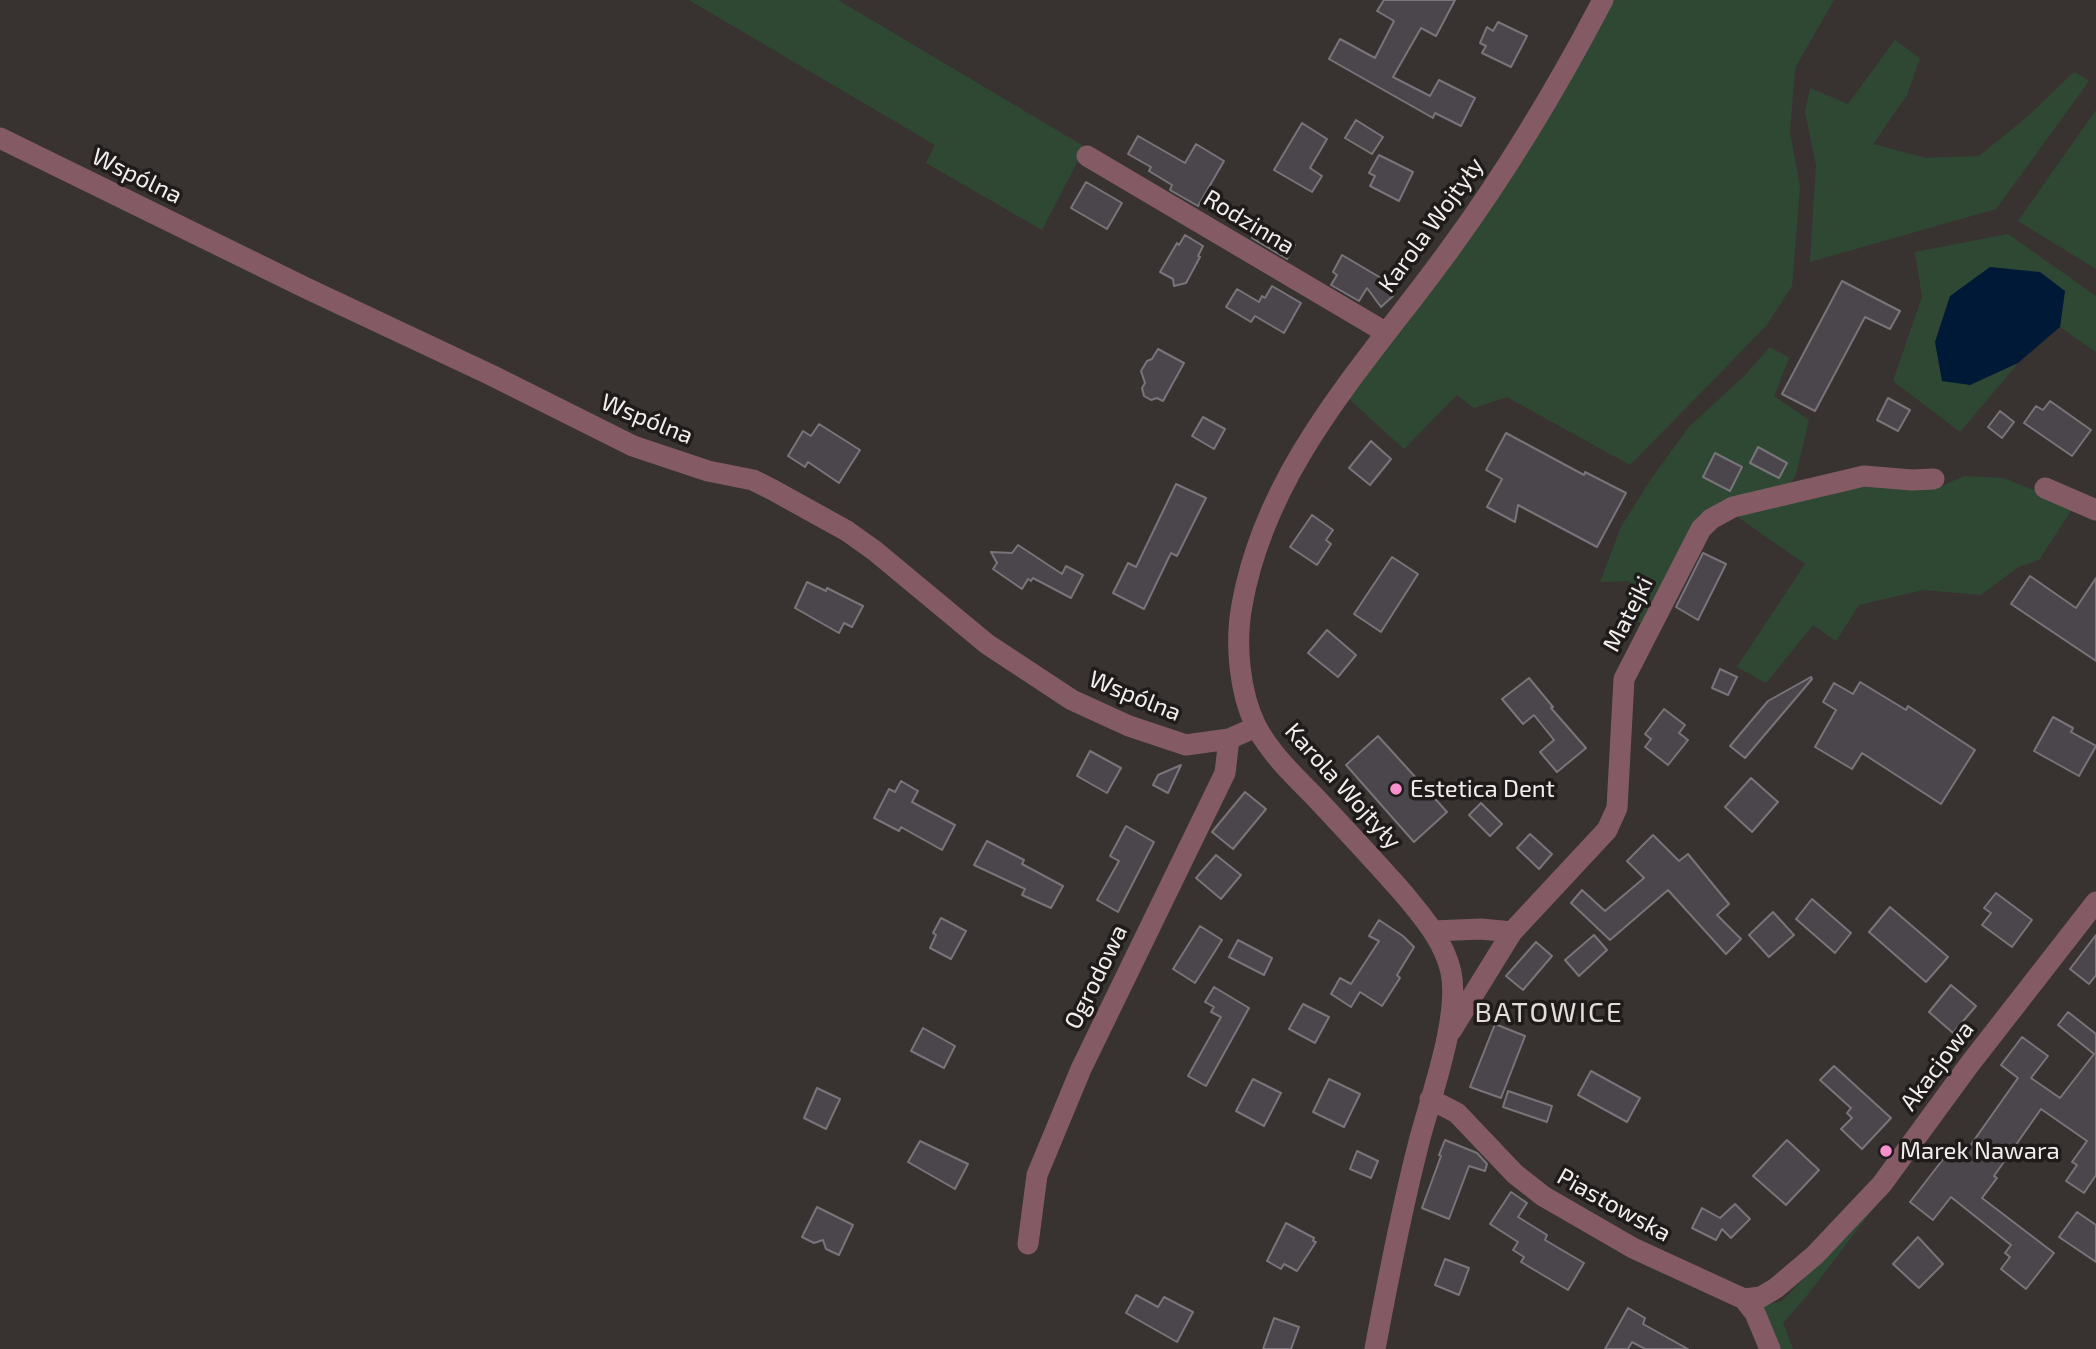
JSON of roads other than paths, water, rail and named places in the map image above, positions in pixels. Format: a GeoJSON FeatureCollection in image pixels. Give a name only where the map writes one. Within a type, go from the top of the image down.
{"type":"FeatureCollection","features":[{"type":"Feature","properties":{"kind":"street","name":"Karola Wojtyły"},"geometry":{"type":"LineString","coordinates":[[1375,1349],[1430,1099],[1446,1039],[1452,977],[1443,948],[1433,931],[1382,869],[1270,747],[1256,727],[1244,685],[1239,632],[1248,579],[1273,505],[1289,472],[1308,440],[1385,332],[1449,250],[1483,201],[1550,95],[1603,0]]}},
{"type":"Feature","properties":{"kind":"street","name":"Wspólna"},"geometry":{"type":"LineString","coordinates":[[0,138],[306,288],[491,374],[633,446],[709,471],[753,480],[773,490],[847,531],[876,551],[987,644],[1072,700],[1129,726],[1186,745],[1228,739],[1256,727]]}},
{"type":"Feature","properties":{"kind":"street","name":"Rodzinna"},"geometry":{"type":"LineString","coordinates":[[1087,156],[1385,332]]}},
{"type":"Feature","properties":{"kind":"street","name":"Matejki"},"geometry":{"type":"LineString","coordinates":[[1446,1039],[1512,932],[1607,830],[1617,808],[1625,679],[1701,529],[1711,519],[1733,507],[1864,476],[1912,481],[1934,480]]}},
{"type":"Feature","properties":{"kind":"street"},"geometry":{"type":"LineString","coordinates":[[2045,488],[2096,510]]}},
{"type":"Feature","properties":{"kind":"street","name":"Ogrodowa"},"geometry":{"type":"LineString","coordinates":[[1028,1244],[1037,1175],[1081,1069],[1225,774],[1228,739]]}},
{"type":"Feature","properties":{"kind":"street","name":"Akacjowa"},"geometry":{"type":"LineString","coordinates":[[1744,1300],[1761,1297],[1776,1288],[1815,1255],[1882,1184],[1992,1035],[2096,902]]}},
{"type":"Feature","properties":{"kind":"street"},"geometry":{"type":"LineString","coordinates":[[1433,931],[1482,929],[1512,932]]}},
{"type":"Feature","properties":{"kind":"street","name":"Piastowska"},"geometry":{"type":"LineString","coordinates":[[1430,1099],[1457,1114],[1516,1174],[1543,1196],[1633,1248],[1744,1300]]}},
{"type":"Feature","properties":{"kind":"street"},"geometry":{"type":"LineString","coordinates":[[1744,1300],[1755,1313],[1770,1349]]}},
{"type":"Feature","properties":{"kind":"water"},"geometry":{"type":"Polygon","coordinates":[[[1990,267],[2040,272],[2065,291],[2060,327],[2018,363],[1970,385],[1942,381],[1935,342],[1950,296],[1990,267]]]}},
{"type":"Feature","properties":{"kind":"place","name":"Estetica Dent"},"geometry":{"type":"Point","coordinates":[1396,789]}},
{"type":"Feature","properties":{"kind":"place","name":"Marek Nawara"},"geometry":{"type":"Point","coordinates":[1886,1151]}},
{"type":"Feature","properties":{"kind":"district","name":"BATOWICE"},"geometry":{"type":"Point","coordinates":[1549,1013]}}]}
